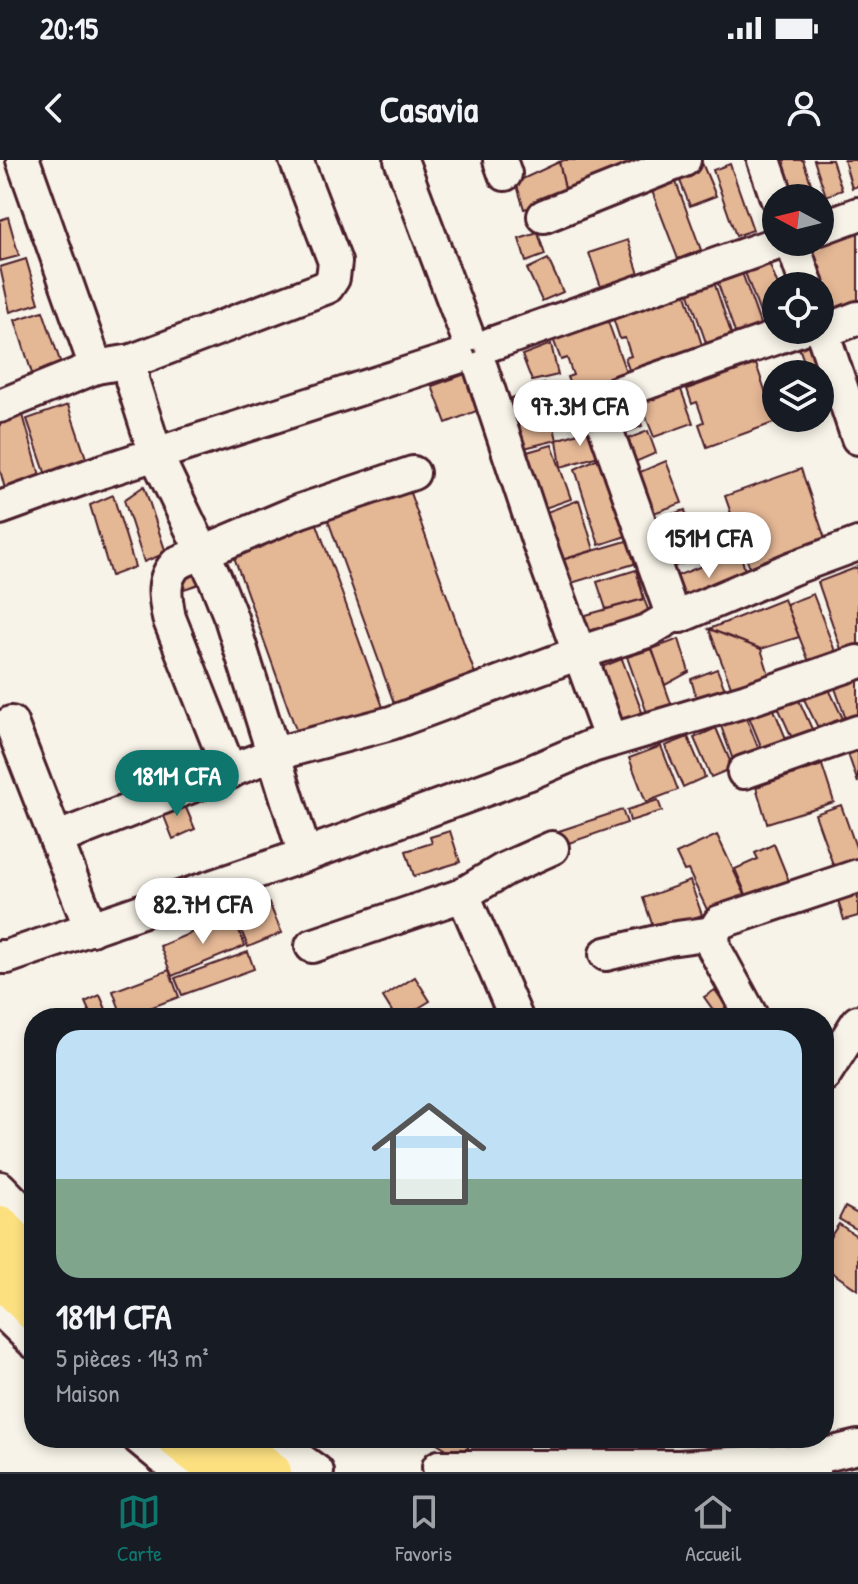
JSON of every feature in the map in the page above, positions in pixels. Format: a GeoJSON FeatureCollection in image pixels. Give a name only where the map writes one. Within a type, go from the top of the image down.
{"type":"FeatureCollection","features":[{"type":"Feature","properties":{"kind":"main road"},"geometry":{"type":"LineString","coordinates":[[0,1226],[24,1251]]}},
{"type":"Feature","properties":{"kind":"main road"},"geometry":{"type":"LineString","coordinates":[[0,1275],[24,1300]]}},
{"type":"Feature","properties":{"kind":"main road"},"geometry":{"type":"LineString","coordinates":[[190,1448],[220,1472]]}},
{"type":"Feature","properties":{"kind":"main road"},"geometry":{"type":"LineString","coordinates":[[241,1448],[271,1472]]}},
{"type":"Feature","properties":{"kind":"street"},"geometry":{"type":"LineString","coordinates":[[23,160],[96,367]]}},
{"type":"Feature","properties":{"kind":"street"},"geometry":{"type":"LineString","coordinates":[[0,406],[96,367],[132,361],[327,287],[333,278],[335,262],[296,160]]}},
{"type":"Feature","properties":{"kind":"street"},"geometry":{"type":"LineString","coordinates":[[401,160],[474,351],[539,543],[611,740]]}},
{"type":"Feature","properties":{"kind":"street"},"geometry":{"type":"LineString","coordinates":[[544,216],[684,160]]}},
{"type":"Feature","properties":{"kind":"street"},"geometry":{"type":"LineString","coordinates":[[764,160],[772,184]]}},
{"type":"Feature","properties":{"kind":"street"},"geometry":{"type":"LineString","coordinates":[[834,223],[858,214]]}},
{"type":"Feature","properties":{"kind":"street"},"geometry":{"type":"LineString","coordinates":[[0,508],[100,472],[474,351],[762,249]]}},
{"type":"Feature","properties":{"kind":"street"},"geometry":{"type":"LineString","coordinates":[[834,324],[858,318]]}},
{"type":"Feature","properties":{"kind":"street"},"geometry":{"type":"LineString","coordinates":[[674,615],[667,606],[603,421],[604,404],[617,393],[767,344]]}},
{"type":"Feature","properties":{"kind":"street"},"geometry":{"type":"LineString","coordinates":[[819,344],[858,438]]}},
{"type":"Feature","properties":{"kind":"street"},"geometry":{"type":"LineString","coordinates":[[132,361],[132,380],[156,455],[231,618],[271,755],[305,855]]}},
{"type":"Feature","properties":{"kind":"street"},"geometry":{"type":"LineString","coordinates":[[230,772],[169,618],[164,593],[169,571],[177,563],[201,552],[300,511],[413,473]]}},
{"type":"Feature","properties":{"kind":"street"},"geometry":{"type":"LineString","coordinates":[[56,839],[271,755],[391,723],[647,631],[674,615],[680,616],[858,544]]}},
{"type":"Feature","properties":{"kind":"street"},"geometry":{"type":"LineString","coordinates":[[0,957],[305,855],[611,740],[747,700],[858,662]]}},
{"type":"Feature","properties":{"kind":"street"},"geometry":{"type":"LineString","coordinates":[[11,723],[91,929]]}},
{"type":"Feature","properties":{"kind":"street"},"geometry":{"type":"LineString","coordinates":[[744,772],[858,732]]}},
{"type":"Feature","properties":{"kind":"street"},"geometry":{"type":"LineString","coordinates":[[312,946],[460,896],[505,869],[552,848]]}},
{"type":"Feature","properties":{"kind":"street"},"geometry":{"type":"LineString","coordinates":[[747,1008],[714,948],[713,933],[720,922],[858,876]]}},
{"type":"Feature","properties":{"kind":"street"},"geometry":{"type":"LineString","coordinates":[[460,896],[465,899],[512,1008]]}},
{"type":"Feature","properties":{"kind":"street"},"geometry":{"type":"LineString","coordinates":[[606,954],[669,939],[713,933]]}},
{"type":"Feature","properties":{"kind":"street"},"geometry":{"type":"LineString","coordinates":[[834,1059],[858,1022]]}},
{"type":"Feature","properties":{"kind":"street"},"geometry":{"type":"LineString","coordinates":[[0,1188],[24,1213]]}},
{"type":"Feature","properties":{"kind":"street"},"geometry":{"type":"LineString","coordinates":[[0,1309],[24,1332]]}},
{"type":"Feature","properties":{"kind":"street"},"geometry":{"type":"LineString","coordinates":[[439,1467],[804,1467],[858,1447]]}},
{"type":"Feature","properties":{"kind":"street"},"geometry":{"type":"LineString","coordinates":[[151,1448],[180,1472]]}},
{"type":"Feature","properties":{"kind":"street"},"geometry":{"type":"LineString","coordinates":[[284,1448],[317,1472]]}},
{"type":"Feature","properties":{"kind":"building"},"geometry":{"type":"Polygon","coordinates":[[[654,160],[567,198],[559,162],[654,160]]]}},
{"type":"Feature","properties":{"kind":"building"},"geometry":{"type":"Polygon","coordinates":[[[776,160],[803,160],[811,184],[784,184],[776,160]]]}},
{"type":"Feature","properties":{"kind":"building"},"geometry":{"type":"Polygon","coordinates":[[[814,160],[832,160],[842,190],[834,193],[834,184],[822,184],[814,160]]]}},
{"type":"Feature","properties":{"kind":"building"},"geometry":{"type":"Polygon","coordinates":[[[844,160],[858,160],[858,186],[852,188],[844,160]]]}},
{"type":"Feature","properties":{"kind":"building"},"geometry":{"type":"Polygon","coordinates":[[[559,162],[567,198],[524,209],[516,182],[559,162]]]}},
{"type":"Feature","properties":{"kind":"building"},"geometry":{"type":"Polygon","coordinates":[[[702,163],[716,196],[690,206],[677,173],[702,163]]]}},
{"type":"Feature","properties":{"kind":"building"},"geometry":{"type":"Polygon","coordinates":[[[730,164],[753,230],[736,236],[713,170],[730,164]]]}},
{"type":"Feature","properties":{"kind":"building"},"geometry":{"type":"Polygon","coordinates":[[[676,182],[701,250],[678,259],[652,191],[676,182]]]}},
{"type":"Feature","properties":{"kind":"building"},"geometry":{"type":"Polygon","coordinates":[[[8,217],[19,256],[0,261],[0,220],[8,217]]]}},
{"type":"Feature","properties":{"kind":"building"},"geometry":{"type":"Polygon","coordinates":[[[858,226],[858,304],[834,312],[834,272],[822,272],[820,267],[814,268],[810,256],[834,256],[834,236],[858,226]]]}},
{"type":"Feature","properties":{"kind":"building"},"geometry":{"type":"Polygon","coordinates":[[[538,233],[545,255],[526,262],[519,239],[538,233]]]}},
{"type":"Feature","properties":{"kind":"building"},"geometry":{"type":"Polygon","coordinates":[[[628,240],[639,274],[601,287],[589,253],[628,240]]]}},
{"type":"Feature","properties":{"kind":"building"},"geometry":{"type":"Polygon","coordinates":[[[766,256],[773,272],[762,272],[762,319],[742,264],[766,256]]]}},
{"type":"Feature","properties":{"kind":"building"},"geometry":{"type":"Polygon","coordinates":[[[26,259],[39,303],[10,312],[0,267],[26,259]]]}},
{"type":"Feature","properties":{"kind":"building"},"geometry":{"type":"Polygon","coordinates":[[[548,259],[563,292],[542,301],[527,269],[548,259]]]}},
{"type":"Feature","properties":{"kind":"building"},"geometry":{"type":"Polygon","coordinates":[[[739,264],[762,329],[762,339],[740,347],[714,272],[739,264]]]}},
{"type":"Feature","properties":{"kind":"building"},"geometry":{"type":"Polygon","coordinates":[[[712,276],[736,348],[711,357],[686,285],[712,276]]]}},
{"type":"Feature","properties":{"kind":"building"},"geometry":{"type":"Polygon","coordinates":[[[684,288],[707,361],[634,384],[625,358],[631,356],[625,338],[620,339],[611,312],[684,288]]]}},
{"type":"Feature","properties":{"kind":"building"},"geometry":{"type":"Polygon","coordinates":[[[43,311],[64,373],[35,383],[15,320],[43,311]]]}},
{"type":"Feature","properties":{"kind":"building"},"geometry":{"type":"Polygon","coordinates":[[[606,316],[631,386],[576,401],[567,377],[573,375],[567,358],[561,360],[552,336],[606,316]]]}},
{"type":"Feature","properties":{"kind":"building"},"geometry":{"type":"Polygon","coordinates":[[[551,344],[558,375],[532,381],[522,355],[551,344]]]}},
{"type":"Feature","properties":{"kind":"building"},"geometry":{"type":"Polygon","coordinates":[[[798,344],[818,344],[822,358],[804,360],[798,344]]]}},
{"type":"Feature","properties":{"kind":"building"},"geometry":{"type":"Polygon","coordinates":[[[756,364],[762,381],[762,427],[707,447],[699,424],[704,422],[697,402],[692,404],[687,389],[756,364]]]}},
{"type":"Feature","properties":{"kind":"building"},"geometry":{"type":"Polygon","coordinates":[[[471,372],[484,408],[446,423],[432,386],[471,372]]]}},
{"type":"Feature","properties":{"kind":"building"},"geometry":{"type":"Polygon","coordinates":[[[544,384],[557,440],[516,450],[498,404],[544,384]]]}},
{"type":"Feature","properties":{"kind":"building"},"geometry":{"type":"Polygon","coordinates":[[[680,387],[693,423],[654,437],[640,402],[680,387]]]}},
{"type":"Feature","properties":{"kind":"building"},"geometry":{"type":"Polygon","coordinates":[[[68,405],[89,467],[48,481],[27,419],[68,405]]]}},
{"type":"Feature","properties":{"kind":"building"},"geometry":{"type":"Polygon","coordinates":[[[637,413],[642,426],[614,437],[609,423],[637,413]]]}},
{"type":"Feature","properties":{"kind":"building"},"geometry":{"type":"Polygon","coordinates":[[[23,415],[41,479],[5,489],[0,470],[0,422],[23,415]]]}},
{"type":"Feature","properties":{"kind":"building"},"geometry":{"type":"Polygon","coordinates":[[[590,429],[609,453],[561,467],[557,440],[590,429]]]}},
{"type":"Feature","properties":{"kind":"building"},"geometry":{"type":"Polygon","coordinates":[[[648,431],[656,453],[626,466],[616,443],[648,431]]]}},
{"type":"Feature","properties":{"kind":"building"},"geometry":{"type":"Polygon","coordinates":[[[552,445],[571,499],[539,510],[520,454],[552,445]]]}},
{"type":"Feature","properties":{"kind":"building"},"geometry":{"type":"Polygon","coordinates":[[[609,453],[635,533],[599,545],[575,469],[609,453]]]}},
{"type":"Feature","properties":{"kind":"building"},"geometry":{"type":"Polygon","coordinates":[[[666,461],[682,503],[648,515],[633,475],[666,461]]]}},
{"type":"Feature","properties":{"kind":"building"},"geometry":{"type":"Polygon","coordinates":[[[801,469],[829,550],[753,577],[725,496],[801,469]]]}},
{"type":"Feature","properties":{"kind":"building"},"geometry":{"type":"Polygon","coordinates":[[[405,479],[475,674],[394,703],[324,509],[405,479]]]}},
{"type":"Feature","properties":{"kind":"building"},"geometry":{"type":"Polygon","coordinates":[[[144,486],[166,553],[144,562],[124,500],[144,486]]]}},
{"type":"Feature","properties":{"kind":"building"},"geometry":{"type":"Polygon","coordinates":[[[113,495],[135,567],[111,576],[90,505],[113,495]]]}},
{"type":"Feature","properties":{"kind":"building"},"geometry":{"type":"Polygon","coordinates":[[[579,500],[594,550],[562,560],[544,513],[579,500]]]}},
{"type":"Feature","properties":{"kind":"building"},"geometry":{"type":"Polygon","coordinates":[[[685,510],[697,559],[668,568],[650,521],[685,510]]]}},
{"type":"Feature","properties":{"kind":"building"},"geometry":{"type":"Polygon","coordinates":[[[313,513],[384,710],[300,741],[229,543],[313,513]]]}},
{"type":"Feature","properties":{"kind":"building"},"geometry":{"type":"Polygon","coordinates":[[[630,540],[637,563],[565,585],[562,560],[630,540]]]}},
{"type":"Feature","properties":{"kind":"building"},"geometry":{"type":"Polygon","coordinates":[[[740,551],[748,583],[679,606],[666,580],[740,551]]]}},
{"type":"Feature","properties":{"kind":"building"},"geometry":{"type":"Polygon","coordinates":[[[193,566],[199,584],[184,589],[178,571],[193,566]]]}},
{"type":"Feature","properties":{"kind":"building"},"geometry":{"type":"Polygon","coordinates":[[[858,567],[858,649],[843,655],[818,582],[858,567]]]}},
{"type":"Feature","properties":{"kind":"building"},"geometry":{"type":"Polygon","coordinates":[[[636,570],[644,599],[606,609],[597,582],[636,570]]]}},
{"type":"Feature","properties":{"kind":"building"},"geometry":{"type":"Polygon","coordinates":[[[813,594],[838,659],[812,669],[786,604],[813,594]]]}},
{"type":"Feature","properties":{"kind":"building"},"geometry":{"type":"Polygon","coordinates":[[[644,599],[652,620],[584,641],[575,618],[644,599]]]}},
{"type":"Feature","properties":{"kind":"building"},"geometry":{"type":"Polygon","coordinates":[[[784,599],[799,637],[761,649],[709,629],[784,599]]]}},
{"type":"Feature","properties":{"kind":"building"},"geometry":{"type":"Polygon","coordinates":[[[709,629],[761,649],[771,681],[734,694],[709,629]]]}},
{"type":"Feature","properties":{"kind":"building"},"geometry":{"type":"Polygon","coordinates":[[[679,639],[689,672],[665,685],[652,649],[679,639]]]}},
{"type":"Feature","properties":{"kind":"building"},"geometry":{"type":"Polygon","coordinates":[[[652,649],[675,715],[651,724],[627,657],[652,649]]]}},
{"type":"Feature","properties":{"kind":"building"},"geometry":{"type":"Polygon","coordinates":[[[622,659],[645,720],[622,729],[599,668],[622,659]]]}},
{"type":"Feature","properties":{"kind":"building"},"geometry":{"type":"Polygon","coordinates":[[[717,669],[729,700],[700,710],[691,679],[717,669]]]}},
{"type":"Feature","properties":{"kind":"building"},"geometry":{"type":"Polygon","coordinates":[[[858,679],[858,721],[848,725],[835,688],[858,679]]]}},
{"type":"Feature","properties":{"kind":"building"},"geometry":{"type":"Polygon","coordinates":[[[827,685],[847,727],[823,738],[803,697],[827,685]]]}},
{"type":"Feature","properties":{"kind":"building"},"geometry":{"type":"Polygon","coordinates":[[[798,698],[816,738],[796,747],[778,707],[798,698]]]}},
{"type":"Feature","properties":{"kind":"building"},"geometry":{"type":"Polygon","coordinates":[[[773,707],[789,746],[765,756],[749,717],[773,707]]]}},
{"type":"Feature","properties":{"kind":"building"},"geometry":{"type":"Polygon","coordinates":[[[746,717],[762,758],[733,760],[721,726],[746,717]]]}},
{"type":"Feature","properties":{"kind":"building"},"geometry":{"type":"Polygon","coordinates":[[[716,728],[733,768],[711,777],[694,738],[716,728]]]}},
{"type":"Feature","properties":{"kind":"building"},"geometry":{"type":"Polygon","coordinates":[[[688,737],[705,777],[683,787],[665,746],[688,737]]]}},
{"type":"Feature","properties":{"kind":"building"},"geometry":{"type":"Polygon","coordinates":[[[858,738],[858,783],[844,742],[858,738]]]}},
{"type":"Feature","properties":{"kind":"building"},"geometry":{"type":"Polygon","coordinates":[[[661,746],[678,790],[646,802],[629,758],[661,746]]]}},
{"type":"Feature","properties":{"kind":"building"},"geometry":{"type":"Polygon","coordinates":[[[822,765],[834,802],[767,823],[756,787],[822,765]]]}},
{"type":"Feature","properties":{"kind":"building"},"geometry":{"type":"Polygon","coordinates":[[[181,796],[195,829],[173,839],[160,806],[181,796]]]}},
{"type":"Feature","properties":{"kind":"building"},"geometry":{"type":"Polygon","coordinates":[[[658,800],[662,811],[630,821],[627,810],[658,800]]]}},
{"type":"Feature","properties":{"kind":"building"},"geometry":{"type":"Polygon","coordinates":[[[841,805],[858,853],[858,865],[836,873],[815,814],[841,805]]]}},
{"type":"Feature","properties":{"kind":"building"},"geometry":{"type":"Polygon","coordinates":[[[622,810],[627,823],[563,845],[559,831],[622,810]]]}},
{"type":"Feature","properties":{"kind":"building"},"geometry":{"type":"Polygon","coordinates":[[[450,831],[460,862],[414,876],[406,851],[432,843],[430,837],[450,831]]]}},
{"type":"Feature","properties":{"kind":"building"},"geometry":{"type":"Polygon","coordinates":[[[717,835],[748,901],[711,918],[688,870],[684,871],[676,854],[717,835]]]}},
{"type":"Feature","properties":{"kind":"building"},"geometry":{"type":"Polygon","coordinates":[[[774,844],[789,881],[748,899],[735,869],[758,859],[755,853],[774,844]]]}},
{"type":"Feature","properties":{"kind":"building"},"geometry":{"type":"Polygon","coordinates":[[[690,881],[702,915],[655,932],[643,898],[690,881]]]}},
{"type":"Feature","properties":{"kind":"building"},"geometry":{"type":"Polygon","coordinates":[[[858,894],[858,916],[844,920],[838,900],[858,894]]]}},
{"type":"Feature","properties":{"kind":"building"},"geometry":{"type":"Polygon","coordinates":[[[269,903],[282,933],[248,947],[236,917],[269,903]]]}},
{"type":"Feature","properties":{"kind":"building"},"geometry":{"type":"Polygon","coordinates":[[[233,915],[245,946],[172,976],[160,946],[233,915]]]}},
{"type":"Feature","properties":{"kind":"building"},"geometry":{"type":"Polygon","coordinates":[[[248,952],[254,969],[182,995],[175,978],[248,952]]]}},
{"type":"Feature","properties":{"kind":"building"},"geometry":{"type":"Polygon","coordinates":[[[169,970],[179,997],[150,1008],[119,1008],[113,991],[169,970]]]}},
{"type":"Feature","properties":{"kind":"building"},"geometry":{"type":"Polygon","coordinates":[[[415,977],[430,1001],[418,1008],[390,1008],[383,997],[415,977]]]}},
{"type":"Feature","properties":{"kind":"building"},"geometry":{"type":"Polygon","coordinates":[[[715,990],[727,1007],[712,1008],[704,997],[715,990]]]}},
{"type":"Feature","properties":{"kind":"building"},"geometry":{"type":"Polygon","coordinates":[[[100,995],[105,1008],[88,1008],[85,1002],[100,995]]]}},
{"type":"Feature","properties":{"kind":"building"},"geometry":{"type":"Polygon","coordinates":[[[845,1207],[858,1214],[858,1230],[839,1219],[845,1207]]]}},
{"type":"Feature","properties":{"kind":"building"},"geometry":{"type":"Polygon","coordinates":[[[839,1224],[858,1237],[858,1290],[834,1274],[834,1231],[839,1224]]]}},
{"type":"Feature","properties":{"kind":"building"},"geometry":{"type":"Polygon","coordinates":[[[445,1448],[468,1448],[461,1458],[445,1448]]]}}]}
